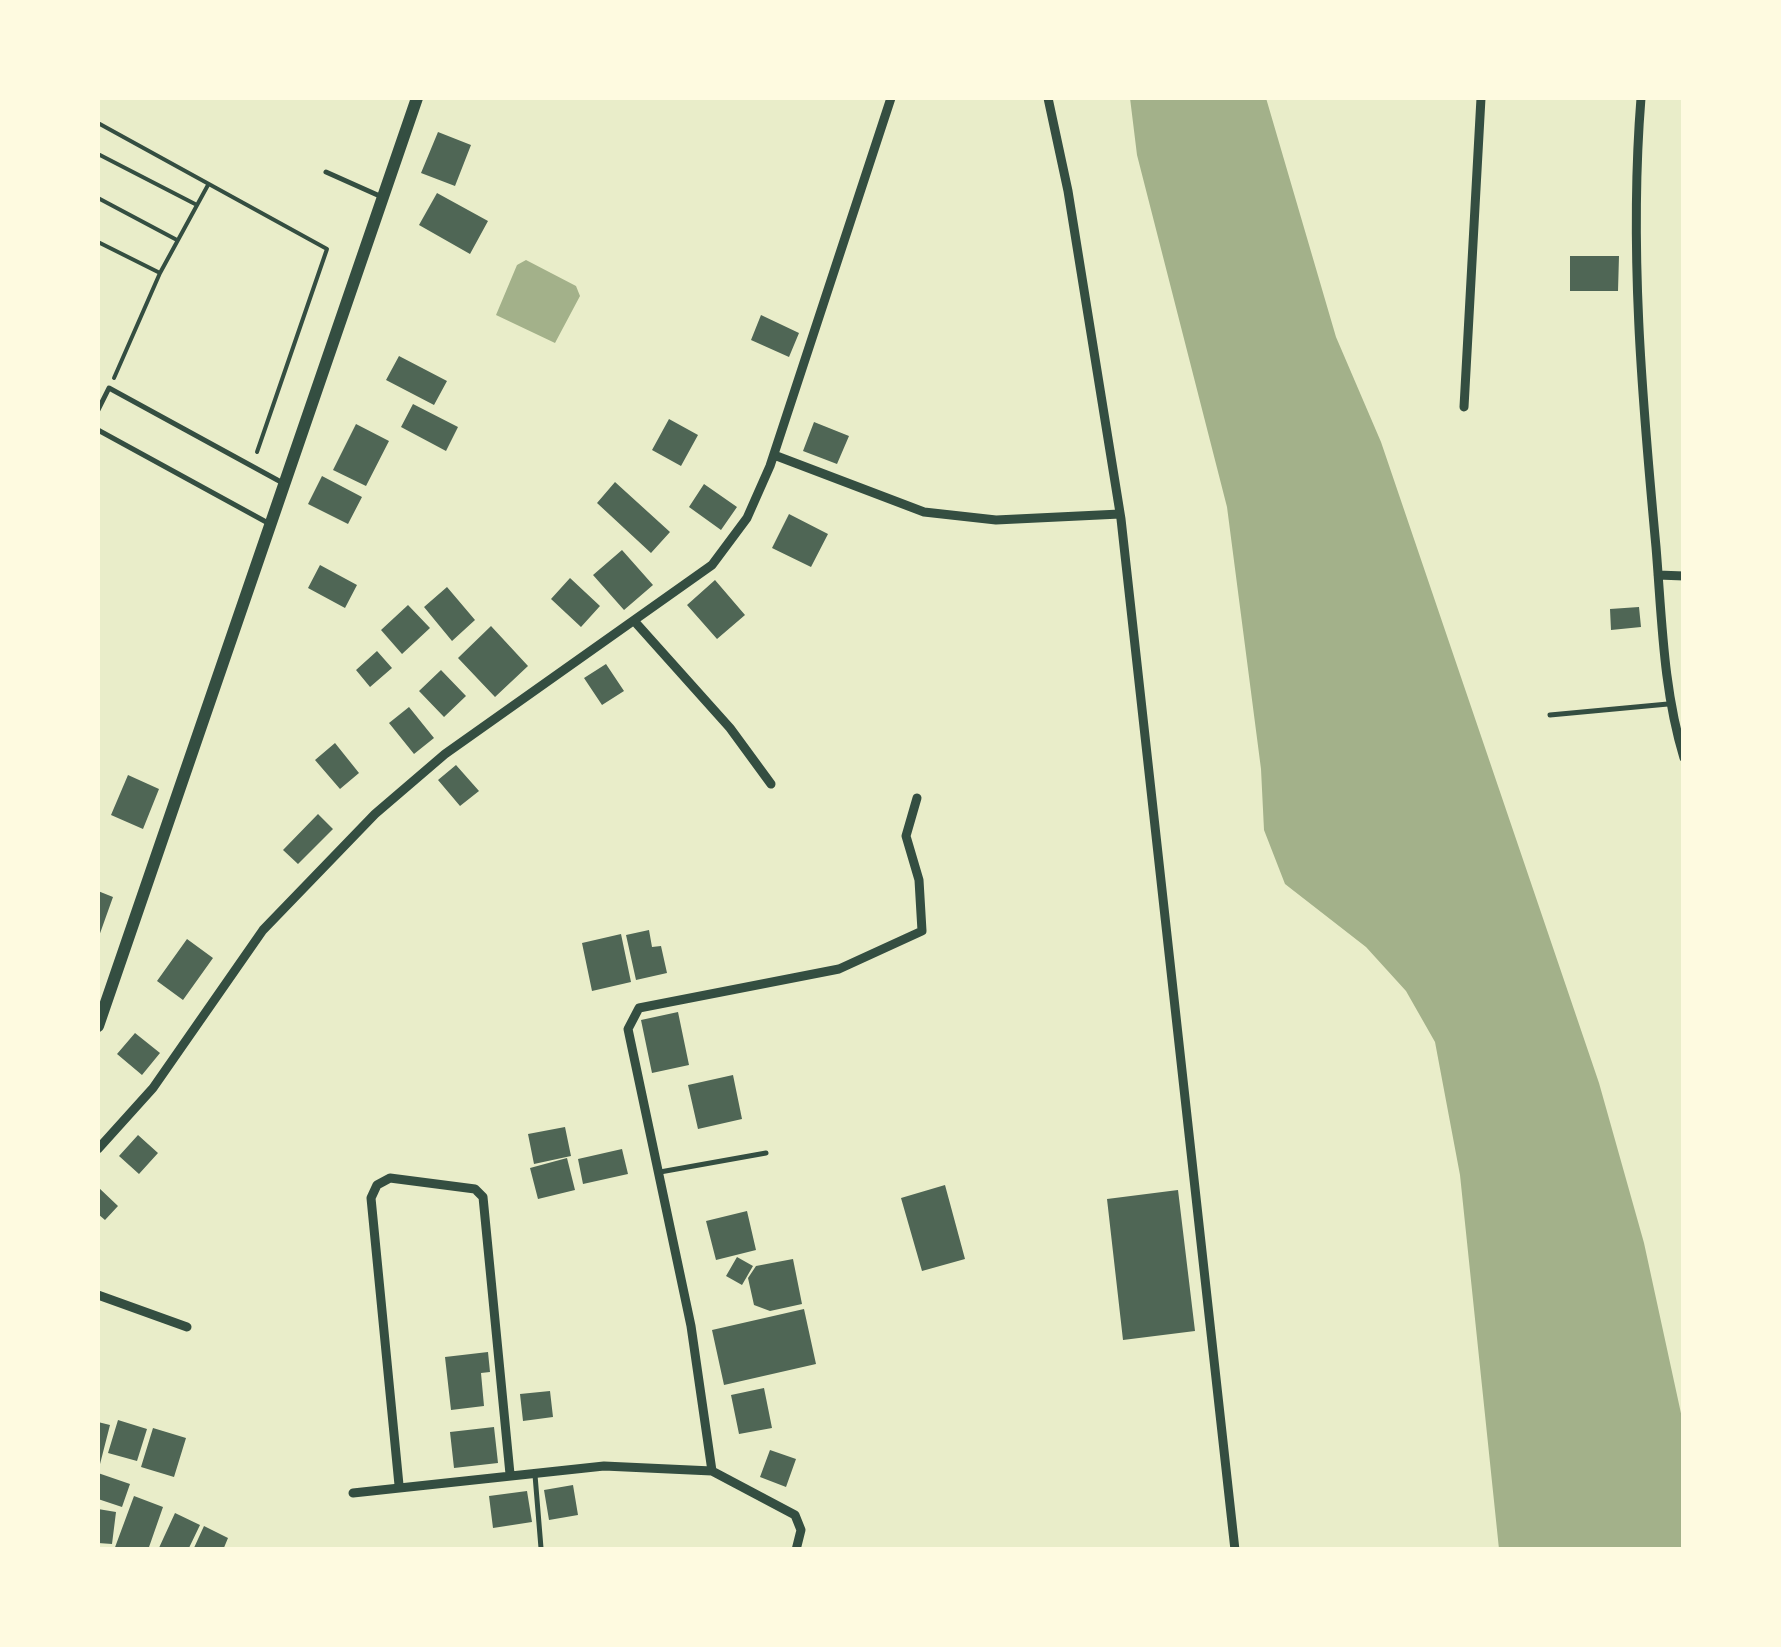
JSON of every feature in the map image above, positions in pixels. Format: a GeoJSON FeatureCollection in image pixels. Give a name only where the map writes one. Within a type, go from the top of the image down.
{"type":"FeatureCollection","features":[{"type":"Feature","properties":{"kind":"main road"},"geometry":{"type":"LineString","coordinates":[[98,1026],[281,482],[418,98]]}},
{"type":"Feature","properties":{"kind":"street"},"geometry":{"type":"LineString","coordinates":[[98,1149],[153,1088],[263,930],[375,814],[445,754],[636,623],[712,565],[747,518],[774,455],[891,98]]}},
{"type":"Feature","properties":{"kind":"street"},"geometry":{"type":"LineString","coordinates":[[1048,98],[1068,191],[1120,514],[1235,1550]]}},
{"type":"Feature","properties":{"kind":"street"},"geometry":{"type":"LineString","coordinates":[[1464,407],[1480,98]]}},
{"type":"Feature","properties":{"kind":"street"},"geometry":{"type":"LineString","coordinates":[[1641,98],[1637,296],[1668,704],[1684,758]]}},
{"type":"Feature","properties":{"kind":"street"},"geometry":{"type":"LineString","coordinates":[[774,455],[924,512],[996,520],[1120,514]]}},
{"type":"Feature","properties":{"kind":"street"},"geometry":{"type":"LineString","coordinates":[[1658,575],[1684,576]]}},
{"type":"Feature","properties":{"kind":"street"},"geometry":{"type":"LineString","coordinates":[[636,623],[730,728],[771,784]]}},
{"type":"Feature","properties":{"kind":"street"},"geometry":{"type":"LineString","coordinates":[[712,1471],[691,1326],[628,1029],[639,1008],[839,969],[903,943],[922,930],[919,880],[906,836],[917,798]]}},
{"type":"Feature","properties":{"kind":"street"},"geometry":{"type":"LineString","coordinates":[[398,1485],[371,1198],[377,1185],[390,1178],[475,1190],[483,1197],[510,1474]]}},
{"type":"Feature","properties":{"kind":"street"},"geometry":{"type":"LineString","coordinates":[[98,1295],[187,1327]]}},
{"type":"Feature","properties":{"kind":"street"},"geometry":{"type":"LineString","coordinates":[[352,1493],[398,1485],[604,1466],[712,1471],[795,1516],[801,1530],[796,1550]]}},
{"type":"Feature","properties":{"kind":"lane"},"geometry":{"type":"LineString","coordinates":[[326,172],[382,197]]}},
{"type":"Feature","properties":{"kind":"lane"},"geometry":{"type":"LineString","coordinates":[[98,410],[109,388],[281,482]]}},
{"type":"Feature","properties":{"kind":"lane"},"geometry":{"type":"LineString","coordinates":[[98,430],[268,522]]}},
{"type":"Feature","properties":{"kind":"lane"},"geometry":{"type":"LineString","coordinates":[[1550,715],[1668,704]]}},
{"type":"Feature","properties":{"kind":"lane"},"geometry":{"type":"LineString","coordinates":[[658,1172],[766,1153]]}},
{"type":"Feature","properties":{"kind":"lane"},"geometry":{"type":"LineString","coordinates":[[535,1472],[541,1548]]}},
{"type":"Feature","properties":{"kind":"path"},"geometry":{"type":"LineString","coordinates":[[98,123],[328,249],[252,466]]}},
{"type":"Feature","properties":{"kind":"path"},"geometry":{"type":"LineString","coordinates":[[98,154],[197,205]]}},
{"type":"Feature","properties":{"kind":"path"},"geometry":{"type":"LineString","coordinates":[[109,388],[160,273],[208,185]]}},
{"type":"Feature","properties":{"kind":"path"},"geometry":{"type":"LineString","coordinates":[[98,198],[178,240]]}},
{"type":"Feature","properties":{"kind":"path"},"geometry":{"type":"LineString","coordinates":[[98,242],[160,273]]}},
{"type":"Feature","properties":{"kind":"shaded area"},"geometry":{"type":"Polygon","coordinates":[[[1130,98],[1266,98],[1336,337],[1381,442],[1599,1083],[1644,1243],[1682,1418],[1683,1549],[1499,1549],[1460,1175],[1435,1042],[1406,991],[1366,947],[1285,884],[1264,830],[1261,769],[1227,507],[1137,155],[1130,98]]]}},
{"type":"Feature","properties":{"kind":"shaded area"},"geometry":{"type":"Polygon","coordinates":[[[526,260],[576,286],[580,296],[555,343],[496,315],[517,265],[526,260]]]}},
{"type":"Feature","properties":{"kind":"building"},"geometry":{"type":"Polygon","coordinates":[[[438,132],[471,145],[455,186],[421,173],[438,132]]]}},
{"type":"Feature","properties":{"kind":"building"},"geometry":{"type":"Polygon","coordinates":[[[437,193],[488,221],[470,254],[419,225],[437,193]]]}},
{"type":"Feature","properties":{"kind":"building"},"geometry":{"type":"Polygon","coordinates":[[[1570,256],[1619,256],[1618,291],[1570,291],[1570,256]]]}},
{"type":"Feature","properties":{"kind":"building"},"geometry":{"type":"Polygon","coordinates":[[[761,315],[799,333],[789,357],[751,340],[761,315]]]}},
{"type":"Feature","properties":{"kind":"building"},"geometry":{"type":"Polygon","coordinates":[[[399,356],[447,381],[434,405],[386,380],[399,356]]]}},
{"type":"Feature","properties":{"kind":"building"},"geometry":{"type":"Polygon","coordinates":[[[413,404],[458,427],[446,451],[401,427],[413,404]]]}},
{"type":"Feature","properties":{"kind":"building"},"geometry":{"type":"Polygon","coordinates":[[[669,419],[698,435],[681,466],[652,450],[669,419]]]}},
{"type":"Feature","properties":{"kind":"building"},"geometry":{"type":"Polygon","coordinates":[[[814,422],[849,436],[837,464],[803,451],[814,422]]]}},
{"type":"Feature","properties":{"kind":"building"},"geometry":{"type":"Polygon","coordinates":[[[356,424],[389,441],[366,486],[333,470],[356,424]]]}},
{"type":"Feature","properties":{"kind":"building"},"geometry":{"type":"Polygon","coordinates":[[[322,476],[362,497],[348,524],[308,504],[322,476]]]}},
{"type":"Feature","properties":{"kind":"building"},"geometry":{"type":"Polygon","coordinates":[[[615,482],[670,532],[651,553],[597,503],[615,482]]]}},
{"type":"Feature","properties":{"kind":"building"},"geometry":{"type":"Polygon","coordinates":[[[704,484],[737,507],[721,530],[689,507],[704,484]]]}},
{"type":"Feature","properties":{"kind":"building"},"geometry":{"type":"Polygon","coordinates":[[[789,514],[828,534],[811,567],[772,548],[789,514]]]}},
{"type":"Feature","properties":{"kind":"building"},"geometry":{"type":"Polygon","coordinates":[[[622,550],[653,585],[624,610],[593,575],[622,550]]]}},
{"type":"Feature","properties":{"kind":"building"},"geometry":{"type":"Polygon","coordinates":[[[320,565],[357,585],[345,608],[308,588],[320,565]]]}},
{"type":"Feature","properties":{"kind":"building"},"geometry":{"type":"Polygon","coordinates":[[[570,578],[600,606],[581,627],[551,599],[570,578]]]}},
{"type":"Feature","properties":{"kind":"building"},"geometry":{"type":"Polygon","coordinates":[[[715,580],[745,615],[717,639],[687,605],[715,580]]]}},
{"type":"Feature","properties":{"kind":"building"},"geometry":{"type":"Polygon","coordinates":[[[447,587],[475,620],[452,641],[424,607],[447,587]]]}},
{"type":"Feature","properties":{"kind":"building"},"geometry":{"type":"Polygon","coordinates":[[[408,605],[430,628],[402,654],[381,630],[408,605]]]}},
{"type":"Feature","properties":{"kind":"building"},"geometry":{"type":"Polygon","coordinates":[[[1639,607],[1641,627],[1611,630],[1610,609],[1639,607]]]}},
{"type":"Feature","properties":{"kind":"building"},"geometry":{"type":"Polygon","coordinates":[[[491,626],[528,666],[495,697],[458,658],[491,626]]]}},
{"type":"Feature","properties":{"kind":"building"},"geometry":{"type":"Polygon","coordinates":[[[377,651],[392,668],[370,687],[356,670],[377,651]]]}},
{"type":"Feature","properties":{"kind":"building"},"geometry":{"type":"Polygon","coordinates":[[[606,664],[624,691],[602,705],[584,678],[606,664]]]}},
{"type":"Feature","properties":{"kind":"building"},"geometry":{"type":"Polygon","coordinates":[[[441,670],[466,696],[444,717],[419,691],[441,670]]]}},
{"type":"Feature","properties":{"kind":"building"},"geometry":{"type":"Polygon","coordinates":[[[409,707],[434,738],[414,754],[389,723],[409,707]]]}},
{"type":"Feature","properties":{"kind":"building"},"geometry":{"type":"Polygon","coordinates":[[[335,743],[359,773],[340,789],[315,760],[335,743]]]}},
{"type":"Feature","properties":{"kind":"building"},"geometry":{"type":"Polygon","coordinates":[[[456,765],[479,791],[460,806],[438,780],[456,765]]]}},
{"type":"Feature","properties":{"kind":"building"},"geometry":{"type":"Polygon","coordinates":[[[128,775],[159,789],[143,829],[111,815],[128,775]]]}},
{"type":"Feature","properties":{"kind":"building"},"geometry":{"type":"Polygon","coordinates":[[[318,814],[333,829],[298,864],[283,850],[318,814]]]}},
{"type":"Feature","properties":{"kind":"building"},"geometry":{"type":"Polygon","coordinates":[[[98,891],[113,897],[98,939],[98,891]]]}},
{"type":"Feature","properties":{"kind":"building"},"geometry":{"type":"Polygon","coordinates":[[[649,930],[652,947],[661,946],[667,973],[636,980],[626,935],[649,930]]]}},
{"type":"Feature","properties":{"kind":"building"},"geometry":{"type":"Polygon","coordinates":[[[621,934],[631,982],[592,991],[582,943],[621,934]]]}},
{"type":"Feature","properties":{"kind":"building"},"geometry":{"type":"Polygon","coordinates":[[[187,939],[213,958],[183,1000],[157,981],[187,939]]]}},
{"type":"Feature","properties":{"kind":"building"},"geometry":{"type":"Polygon","coordinates":[[[678,1012],[689,1065],[652,1073],[641,1020],[678,1012]]]}},
{"type":"Feature","properties":{"kind":"building"},"geometry":{"type":"Polygon","coordinates":[[[135,1033],[160,1053],[142,1075],[117,1054],[135,1033]]]}},
{"type":"Feature","properties":{"kind":"building"},"geometry":{"type":"Polygon","coordinates":[[[733,1075],[742,1119],[698,1129],[688,1085],[733,1075]]]}},
{"type":"Feature","properties":{"kind":"building"},"geometry":{"type":"Polygon","coordinates":[[[565,1127],[571,1156],[534,1164],[528,1134],[565,1127]]]}},
{"type":"Feature","properties":{"kind":"building"},"geometry":{"type":"Polygon","coordinates":[[[138,1135],[158,1153],[139,1174],[119,1156],[138,1135]]]}},
{"type":"Feature","properties":{"kind":"building"},"geometry":{"type":"Polygon","coordinates":[[[622,1149],[628,1174],[583,1184],[578,1159],[622,1149]]]}},
{"type":"Feature","properties":{"kind":"building"},"geometry":{"type":"Polygon","coordinates":[[[567,1158],[575,1190],[538,1199],[530,1168],[567,1158]]]}},
{"type":"Feature","properties":{"kind":"building"},"geometry":{"type":"Polygon","coordinates":[[[945,1185],[965,1259],[922,1271],[901,1198],[945,1185]]]}},
{"type":"Feature","properties":{"kind":"building"},"geometry":{"type":"Polygon","coordinates":[[[98,1187],[118,1206],[105,1220],[98,1214],[98,1187]]]}},
{"type":"Feature","properties":{"kind":"building"},"geometry":{"type":"Polygon","coordinates":[[[1178,1190],[1195,1331],[1123,1340],[1107,1199],[1178,1190]]]}},
{"type":"Feature","properties":{"kind":"building"},"geometry":{"type":"Polygon","coordinates":[[[747,1211],[756,1250],[716,1260],[706,1221],[747,1211]]]}},
{"type":"Feature","properties":{"kind":"building"},"geometry":{"type":"Polygon","coordinates":[[[737,1257],[753,1266],[742,1285],[726,1276],[737,1257]]]}},
{"type":"Feature","properties":{"kind":"building"},"geometry":{"type":"Polygon","coordinates":[[[793,1259],[802,1304],[770,1311],[754,1305],[748,1278],[756,1266],[793,1259]]]}},
{"type":"Feature","properties":{"kind":"building"},"geometry":{"type":"Polygon","coordinates":[[[804,1309],[816,1364],[724,1385],[712,1330],[804,1309]]]}},
{"type":"Feature","properties":{"kind":"building"},"geometry":{"type":"Polygon","coordinates":[[[488,1352],[490,1372],[481,1373],[484,1406],[451,1410],[445,1357],[488,1352]]]}},
{"type":"Feature","properties":{"kind":"building"},"geometry":{"type":"Polygon","coordinates":[[[764,1388],[772,1428],[739,1434],[731,1395],[764,1388]]]}},
{"type":"Feature","properties":{"kind":"building"},"geometry":{"type":"Polygon","coordinates":[[[550,1391],[553,1417],[523,1421],[520,1394],[550,1391]]]}},
{"type":"Feature","properties":{"kind":"building"},"geometry":{"type":"Polygon","coordinates":[[[118,1420],[147,1429],[137,1461],[108,1453],[118,1420]]]}},
{"type":"Feature","properties":{"kind":"building"},"geometry":{"type":"Polygon","coordinates":[[[98,1422],[110,1425],[99,1468],[98,1468],[98,1422]]]}},
{"type":"Feature","properties":{"kind":"building"},"geometry":{"type":"Polygon","coordinates":[[[494,1427],[498,1463],[454,1468],[450,1432],[494,1427]]]}},
{"type":"Feature","properties":{"kind":"building"},"geometry":{"type":"Polygon","coordinates":[[[153,1428],[186,1438],[174,1477],[141,1467],[153,1428]]]}},
{"type":"Feature","properties":{"kind":"building"},"geometry":{"type":"Polygon","coordinates":[[[770,1450],[796,1459],[786,1487],[760,1477],[770,1450]]]}},
{"type":"Feature","properties":{"kind":"building"},"geometry":{"type":"Polygon","coordinates":[[[98,1473],[130,1484],[122,1507],[98,1499],[98,1473]]]}},
{"type":"Feature","properties":{"kind":"building"},"geometry":{"type":"Polygon","coordinates":[[[573,1485],[578,1515],[549,1520],[544,1490],[573,1485]]]}},
{"type":"Feature","properties":{"kind":"building"},"geometry":{"type":"Polygon","coordinates":[[[527,1491],[532,1522],[493,1528],[489,1496],[527,1491]]]}},
{"type":"Feature","properties":{"kind":"building"},"geometry":{"type":"Polygon","coordinates":[[[134,1496],[163,1507],[148,1550],[114,1550],[134,1496]]]}},
{"type":"Feature","properties":{"kind":"building"},"geometry":{"type":"Polygon","coordinates":[[[98,1509],[116,1512],[112,1544],[98,1543],[98,1509]]]}},
{"type":"Feature","properties":{"kind":"building"},"geometry":{"type":"Polygon","coordinates":[[[175,1513],[200,1525],[188,1550],[158,1550],[175,1513]]]}},
{"type":"Feature","properties":{"kind":"building"},"geometry":{"type":"Polygon","coordinates":[[[204,1526],[228,1538],[223,1550],[193,1550],[204,1526]]]}}]}
